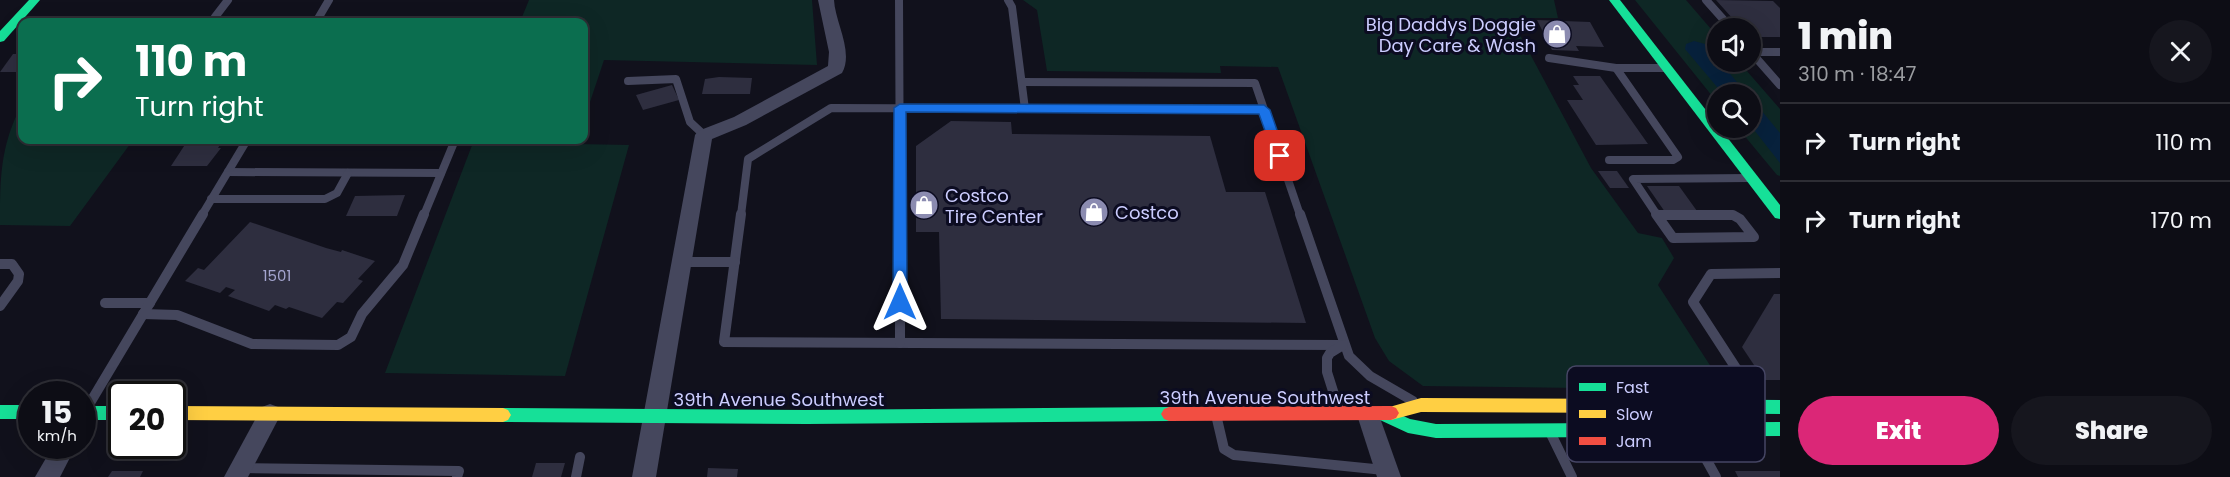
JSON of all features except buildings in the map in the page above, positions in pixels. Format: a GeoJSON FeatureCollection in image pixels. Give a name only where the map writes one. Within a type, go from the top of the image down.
{"type":"FeatureCollection","features":[{"type":"Feature","properties":{"kind":"main road"},"geometry":{"type":"LineString","coordinates":[[1,36],[35,0]]}},
{"type":"Feature","properties":{"kind":"main road"},"geometry":{"type":"LineString","coordinates":[[1614,0],[1780,213]]}},
{"type":"Feature","properties":{"kind":"main road","name":"39th Avenue Southwest"},"geometry":{"type":"LineString","coordinates":[[186,413],[654,416],[1377,415],[1421,405],[1567,405]]}},
{"type":"Feature","properties":{"kind":"main road","name":"39th Avenue Southwest"},"geometry":{"type":"LineString","coordinates":[[1765,406],[1780,407]]}},
{"type":"Feature","properties":{"kind":"main road"},"geometry":{"type":"LineString","coordinates":[[0,412],[18,412]]}},
{"type":"Feature","properties":{"kind":"main road","name":"39th Avenue Southwest"},"geometry":{"type":"LineString","coordinates":[[1377,415],[1408,426],[1436,431],[1567,430]]}},
{"type":"Feature","properties":{"kind":"main road","name":"39th Avenue Southwest"},"geometry":{"type":"LineString","coordinates":[[1765,429],[1780,429]]}},
{"type":"Feature","properties":{"kind":"street"},"geometry":{"type":"LineString","coordinates":[[644,477],[704,135],[740,120],[836,69],[838,55],[829,23],[826,0]]}},
{"type":"Feature","properties":{"kind":"street"},"geometry":{"type":"LineString","coordinates":[[239,473],[270,414]]}},
{"type":"Feature","properties":{"kind":"street"},"geometry":{"type":"LineString","coordinates":[[1377,415],[1388,473]]}},
{"type":"Feature","properties":{"kind":"street"},"geometry":{"type":"LineString","coordinates":[[47,477],[57,459]]}},
{"type":"Feature","properties":{"kind":"lane"},"geometry":{"type":"LineString","coordinates":[[215,18],[228,0]]}},
{"type":"Feature","properties":{"kind":"lane"},"geometry":{"type":"LineString","coordinates":[[318,18],[329,0]]}},
{"type":"Feature","properties":{"kind":"lane"},"geometry":{"type":"LineString","coordinates":[[899,0],[900,343]]}},
{"type":"Feature","properties":{"kind":"lane"},"geometry":{"type":"LineString","coordinates":[[1008,0],[1012,7],[1025,109]]}},
{"type":"Feature","properties":{"kind":"lane"},"geometry":{"type":"LineString","coordinates":[[1706,0],[1722,18]]}},
{"type":"Feature","properties":{"kind":"lane"},"geometry":{"type":"LineString","coordinates":[[1761,51],[1780,52]]}},
{"type":"Feature","properties":{"kind":"lane"},"geometry":{"type":"LineString","coordinates":[[1550,58],[1616,68],[1667,68]]}},
{"type":"Feature","properties":{"kind":"lane"},"geometry":{"type":"LineString","coordinates":[[1761,63],[1780,85]]}},
{"type":"Feature","properties":{"kind":"lane"},"geometry":{"type":"LineString","coordinates":[[1609,160],[1673,160],[1678,157],[1616,68]]}},
{"type":"Feature","properties":{"kind":"lane"},"geometry":{"type":"LineString","coordinates":[[628,81],[676,79],[690,122],[704,135]]}},
{"type":"Feature","properties":{"kind":"lane"},"geometry":{"type":"LineString","coordinates":[[1022,82],[1255,84],[1343,345],[1349,356],[1370,376],[1421,405]]}},
{"type":"Feature","properties":{"kind":"lane"},"geometry":{"type":"LineString","coordinates":[[1264,110],[831,108],[748,159],[724,342],[1343,345]]}},
{"type":"Feature","properties":{"kind":"lane"},"geometry":{"type":"LineString","coordinates":[[96,392],[245,144]]}},
{"type":"Feature","properties":{"kind":"lane"},"geometry":{"type":"LineString","coordinates":[[143,314],[177,315],[252,344],[338,345],[345,342],[351,337],[362,314],[403,265],[453,144]]}},
{"type":"Feature","properties":{"kind":"lane"},"geometry":{"type":"LineString","coordinates":[[228,172],[441,173]]}},
{"type":"Feature","properties":{"kind":"lane"},"geometry":{"type":"LineString","coordinates":[[212,199],[325,199],[337,193],[348,172]]}},
{"type":"Feature","properties":{"kind":"lane"},"geometry":{"type":"LineString","coordinates":[[1658,215],[1733,215],[1740,219],[1754,237],[1673,238],[1633,179],[1752,177]]}},
{"type":"Feature","properties":{"kind":"lane"},"geometry":{"type":"LineString","coordinates":[[681,262],[735,262]]}},
{"type":"Feature","properties":{"kind":"lane"},"geometry":{"type":"LineString","coordinates":[[0,264],[12,264],[19,274],[18,281],[0,306]]}},
{"type":"Feature","properties":{"kind":"lane"},"geometry":{"type":"LineString","coordinates":[[1735,366],[1693,302],[1711,274],[1780,273]]}},
{"type":"Feature","properties":{"kind":"lane"},"geometry":{"type":"LineString","coordinates":[[105,303],[150,303]]}},
{"type":"Feature","properties":{"kind":"lane"},"geometry":{"type":"LineString","coordinates":[[1341,415],[1327,373],[1327,358],[1330,352],[1343,345]]}},
{"type":"Feature","properties":{"kind":"lane"},"geometry":{"type":"LineString","coordinates":[[1216,414],[1224,449],[1234,455],[1388,473]]}},
{"type":"Feature","properties":{"kind":"lane"},"geometry":{"type":"LineString","coordinates":[[1549,430],[1572,477]]}},
{"type":"Feature","properties":{"kind":"lane"},"geometry":{"type":"LineString","coordinates":[[576,477],[580,458]]}},
{"type":"Feature","properties":{"kind":"lane"},"geometry":{"type":"LineString","coordinates":[[1708,462],[1716,477]]}},
{"type":"Feature","properties":{"kind":"lane"},"geometry":{"type":"LineString","coordinates":[[239,473],[459,471],[457,477]]}},
{"type":"Feature","properties":{"kind":"green space"},"geometry":{"type":"Polygon","coordinates":[[[529,0],[812,0],[817,65],[604,60],[588,108],[588,18],[522,18],[529,0]]]}},
{"type":"Feature","properties":{"kind":"green space"},"geometry":{"type":"Polygon","coordinates":[[[1023,0],[1554,0],[1558,18],[1511,18],[1591,168],[1638,233],[1662,238],[1674,258],[1658,285],[1710,366],[1567,366],[1567,388],[1423,386],[1389,361],[1375,338],[1278,67],[1220,66],[1221,73],[1047,71],[1037,10],[1023,0]]]}},
{"type":"Feature","properties":{"kind":"green space"},"geometry":{"type":"Polygon","coordinates":[[[1635,0],[1686,0],[1707,24],[1707,72],[1748,72],[1758,84],[1707,84],[1707,90],[1635,0]]]}},
{"type":"Feature","properties":{"kind":"green space"},"geometry":{"type":"Polygon","coordinates":[[[1761,87],[1780,109],[1780,176],[1746,138],[1761,138],[1761,87]]]}},
{"type":"Feature","properties":{"kind":"green space"},"geometry":{"type":"Polygon","coordinates":[[[18,113],[18,144],[130,144],[70,226],[0,225],[0,192],[5,148],[18,113]]]}},
{"type":"Feature","properties":{"kind":"green space"},"geometry":{"type":"Polygon","coordinates":[[[472,144],[629,145],[565,376],[385,373],[472,144]]]}},
{"type":"Feature","properties":{"kind":"water"},"geometry":{"type":"Polygon","coordinates":[[[1694,41],[1705,44],[1707,46],[1707,72],[1729,72],[1739,84],[1715,84],[1685,49],[1686,44],[1694,41]]]}},
{"type":"Feature","properties":{"kind":"water"},"geometry":{"type":"Polygon","coordinates":[[[1761,110],[1780,133],[1780,163],[1760,138],[1761,110]]]}},
{"type":"Feature","properties":{"kind":"traffic: fast"},"geometry":{"type":"LineString","coordinates":[[18,18],[35,0]]}},
{"type":"Feature","properties":{"kind":"traffic: fast"},"geometry":{"type":"LineString","coordinates":[[1614,0],[1780,214]]}},
{"type":"Feature","properties":{"kind":"traffic: fast"},"geometry":{"type":"LineString","coordinates":[[0,38],[18,18]]}},
{"type":"Feature","properties":{"kind":"traffic: fast"},"geometry":{"type":"LineString","coordinates":[[1765,407],[1780,407]]}},
{"type":"Feature","properties":{"kind":"traffic: fast"},"geometry":{"type":"LineString","coordinates":[[0,412],[18,412]]}},
{"type":"Feature","properties":{"kind":"traffic: fast"},"geometry":{"type":"LineString","coordinates":[[96,413],[108,413]]}},
{"type":"Feature","properties":{"kind":"traffic: fast"},"geometry":{"type":"LineString","coordinates":[[503,415],[807,417],[1169,414]]}},
{"type":"Feature","properties":{"kind":"traffic: fast"},"geometry":{"type":"LineString","coordinates":[[1385,415],[1408,426],[1436,431],[1567,430]]}},
{"type":"Feature","properties":{"kind":"traffic: fast"},"geometry":{"type":"LineString","coordinates":[[1765,429],[1780,429]]}},
{"type":"Feature","properties":{"kind":"traffic: slow"},"geometry":{"type":"LineString","coordinates":[[1391,413],[1421,405],[1567,406]]}},
{"type":"Feature","properties":{"kind":"traffic: slow"},"geometry":{"type":"LineString","coordinates":[[186,413],[503,415]]}},
{"type":"Feature","properties":{"kind":"traffic: jam"},"geometry":{"type":"LineString","coordinates":[[1169,414],[1391,413]]}},
{"type":"Feature","properties":{"kind":"place","name":"Big Daddys Doggie Day Care & Wash"},"geometry":{"type":"Point","coordinates":[1557,34]}},
{"type":"Feature","properties":{"kind":"place","name":"Costco Tire Center"},"geometry":{"type":"Point","coordinates":[924,205]}},
{"type":"Feature","properties":{"kind":"place","name":"Costco"},"geometry":{"type":"Point","coordinates":[1094,212]}},
{"type":"Feature","properties":{"kind":"route"},"geometry":{"type":"LineString","coordinates":[[900,302],[900,108],[1264,110],[1280,156]]}}]}
